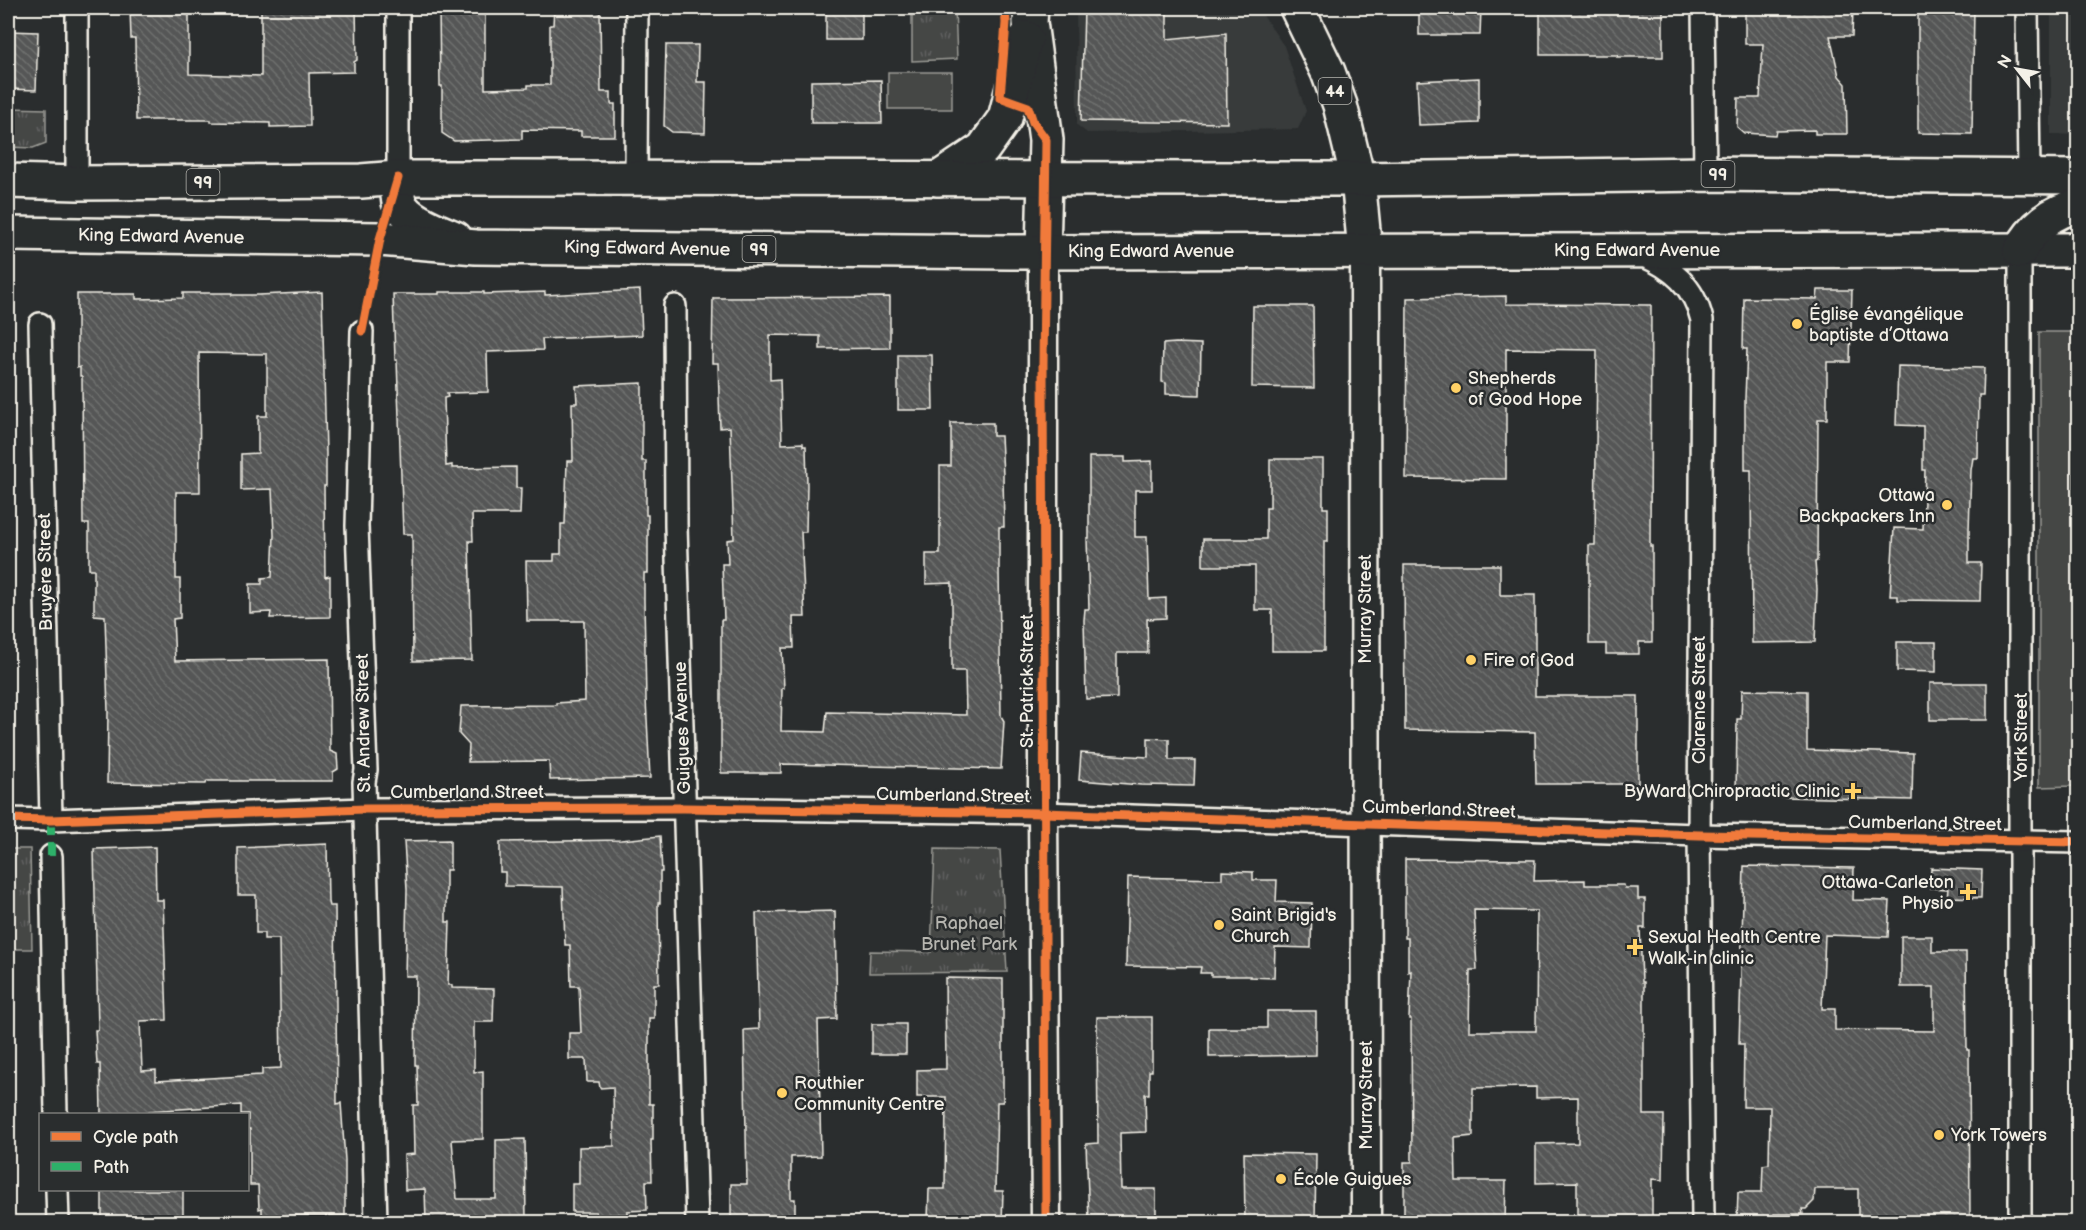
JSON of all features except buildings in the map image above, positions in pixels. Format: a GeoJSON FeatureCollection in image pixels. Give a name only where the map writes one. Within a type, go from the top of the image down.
{"type":"FeatureCollection","features":[{"type":"Feature","properties":{"kind":"main road","name":"Murray Street"},"geometry":{"type":"LineString","coordinates":[[1297,8],[1328,72],[1340,105],[1358,179],[1365,250],[1366,1222]]}},
{"type":"Feature","properties":{"kind":"main road"},"geometry":{"type":"LineString","coordinates":[[938,179],[983,149],[1005,118],[1030,15]]}},
{"type":"Feature","properties":{"kind":"main road","name":"St. Patrick Street"},"geometry":{"type":"LineString","coordinates":[[1030,15],[1046,140],[1043,252],[1046,1222]]}},
{"type":"Feature","properties":{"kind":"main road","name":"99"},"geometry":{"type":"LineString","coordinates":[[8,181],[77,183],[361,181],[398,178],[1358,179],[1705,174],[2079,177]]}},
{"type":"Feature","properties":{"kind":"main road"},"geometry":{"type":"LineString","coordinates":[[398,178],[399,201],[403,209],[424,226],[476,247]]}},
{"type":"Feature","properties":{"kind":"main road"},"geometry":{"type":"LineString","coordinates":[[2020,251],[2025,240],[2036,228],[2059,212],[2079,206]]}},
{"type":"Feature","properties":{"kind":"main road","name":"King Edward Avenue"},"geometry":{"type":"LineString","coordinates":[[8,234],[380,239],[476,247],[1043,252],[1628,249],[2079,250]]}},
{"type":"Feature","properties":{"kind":"street"},"geometry":{"type":"LineString","coordinates":[[77,8],[77,183]]}},
{"type":"Feature","properties":{"kind":"street"},"geometry":{"type":"LineString","coordinates":[[398,8],[398,178]]}},
{"type":"Feature","properties":{"kind":"street"},"geometry":{"type":"LineString","coordinates":[[636,178],[637,8]]}},
{"type":"Feature","properties":{"kind":"street"},"geometry":{"type":"LineString","coordinates":[[1703,8],[1705,174]]}},
{"type":"Feature","properties":{"kind":"street"},"geometry":{"type":"LineString","coordinates":[[2027,8],[2029,175]]}},
{"type":"Feature","properties":{"kind":"street","name":"Clarence Street"},"geometry":{"type":"LineString","coordinates":[[1628,249],[1657,261],[1678,277],[1691,292],[1698,306],[1701,320],[1699,835],[1703,1222]]}},
{"type":"Feature","properties":{"kind":"street","name":"York Street"},"geometry":{"type":"LineString","coordinates":[[2020,251],[2020,1222]]}},
{"type":"Feature","properties":{"kind":"street","name":"Guigues Avenue"},"geometry":{"type":"LineString","coordinates":[[675,306],[676,526],[697,1222]]}},
{"type":"Feature","properties":{"kind":"street","name":"Bruyère Street"},"geometry":{"type":"LineString","coordinates":[[40,324],[51,820]]}},
{"type":"Feature","properties":{"kind":"street","name":"St. Andrew Street"},"geometry":{"type":"LineString","coordinates":[[362,332],[357,526],[366,770],[365,809],[376,1222]]}},
{"type":"Feature","properties":{"kind":"street","name":"Cumberland Street"},"geometry":{"type":"LineString","coordinates":[[8,819],[51,820],[365,809],[684,808],[1043,813],[1699,835],[2079,842]]}},
{"type":"Feature","properties":{"kind":"street"},"geometry":{"type":"LineString","coordinates":[[51,856],[56,1113]]}},
{"type":"Feature","properties":{"kind":"street"},"geometry":{"type":"LineString","coordinates":[[57,1191],[58,1222]]}},
{"type":"Feature","properties":{"kind":"shaded area"},"geometry":{"type":"Polygon","coordinates":[[[1076,8],[1258,8],[1284,46],[1306,111],[1298,129],[1087,133],[1077,125],[1076,8]]]}},
{"type":"Feature","properties":{"kind":"shaded area"},"geometry":{"type":"Polygon","coordinates":[[[2051,8],[2078,8],[2078,135],[2051,134],[2051,8]]]}},
{"type":"Feature","properties":{"kind":"green space"},"geometry":{"type":"Polygon","coordinates":[[[912,8],[955,8],[957,59],[912,61],[912,8]]]}},
{"type":"Feature","properties":{"kind":"green space"},"geometry":{"type":"Polygon","coordinates":[[[888,72],[952,72],[952,109],[888,109],[888,72]]]}},
{"type":"Feature","properties":{"kind":"green space"},"geometry":{"type":"Polygon","coordinates":[[[8,108],[46,109],[46,143],[33,148],[8,147],[8,108]]]}},
{"type":"Feature","properties":{"kind":"green space"},"geometry":{"type":"Polygon","coordinates":[[[2039,332],[2074,332],[2074,786],[2039,787],[2039,332]]]}},
{"type":"Feature","properties":{"kind":"green space"},"geometry":{"type":"Polygon","coordinates":[[[8,849],[30,849],[32,949],[8,949],[8,849]]]}},
{"type":"Feature","properties":{"kind":"green space","name":"Raphael Brunet Park"},"geometry":{"type":"Polygon","coordinates":[[[935,849],[1000,850],[1007,972],[869,973],[870,951],[931,952],[935,849]]]}},
{"type":"Feature","properties":{"kind":"marked path"},"geometry":{"type":"LineString","coordinates":[[51,820],[51,856]]}},
{"type":"Feature","properties":{"kind":"cycle path"},"geometry":{"type":"LineString","coordinates":[[1005,8],[1006,23],[1000,97],[1028,107],[1033,122],[1046,140],[1043,363],[1046,1222]]}},
{"type":"Feature","properties":{"kind":"cycle path"},"geometry":{"type":"LineString","coordinates":[[362,331],[380,239],[398,178]]}},
{"type":"Feature","properties":{"kind":"cycle path"},"geometry":{"type":"LineString","coordinates":[[8,819],[51,820],[365,809],[684,808],[1043,813],[1699,835],[2078,842]]}},
{"type":"Feature","properties":{"kind":"place","name":"Église évangélique baptiste d’Ottawa"},"geometry":{"type":"Point","coordinates":[1797,324]}},
{"type":"Feature","properties":{"kind":"place","name":"Shepherds of Good Hope"},"geometry":{"type":"Point","coordinates":[1456,388]}},
{"type":"Feature","properties":{"kind":"place","name":"Ottawa Backpackers Inn"},"geometry":{"type":"Point","coordinates":[1947,505]}},
{"type":"Feature","properties":{"kind":"place","name":"Fire of God"},"geometry":{"type":"Point","coordinates":[1471,660]}},
{"type":"Feature","properties":{"kind":"place","name":"ByWard Chiropractic Clinic"},"geometry":{"type":"Point","coordinates":[1853,791]}},
{"type":"Feature","properties":{"kind":"place","name":"Ottawa-Carleton Physio"},"geometry":{"type":"Point","coordinates":[1968,892]}},
{"type":"Feature","properties":{"kind":"place","name":"Saint Brigid's Church"},"geometry":{"type":"Point","coordinates":[1219,925]}},
{"type":"Feature","properties":{"kind":"place","name":"Sexual Health Centre Walk-in clinic"},"geometry":{"type":"Point","coordinates":[1635,947]}},
{"type":"Feature","properties":{"kind":"place","name":"Routhier Community Centre"},"geometry":{"type":"Point","coordinates":[782,1093]}},
{"type":"Feature","properties":{"kind":"place","name":"York Towers"},"geometry":{"type":"Point","coordinates":[1939,1135]}},
{"type":"Feature","properties":{"kind":"place","name":"École Guigues"},"geometry":{"type":"Point","coordinates":[1281,1179]}}]}
